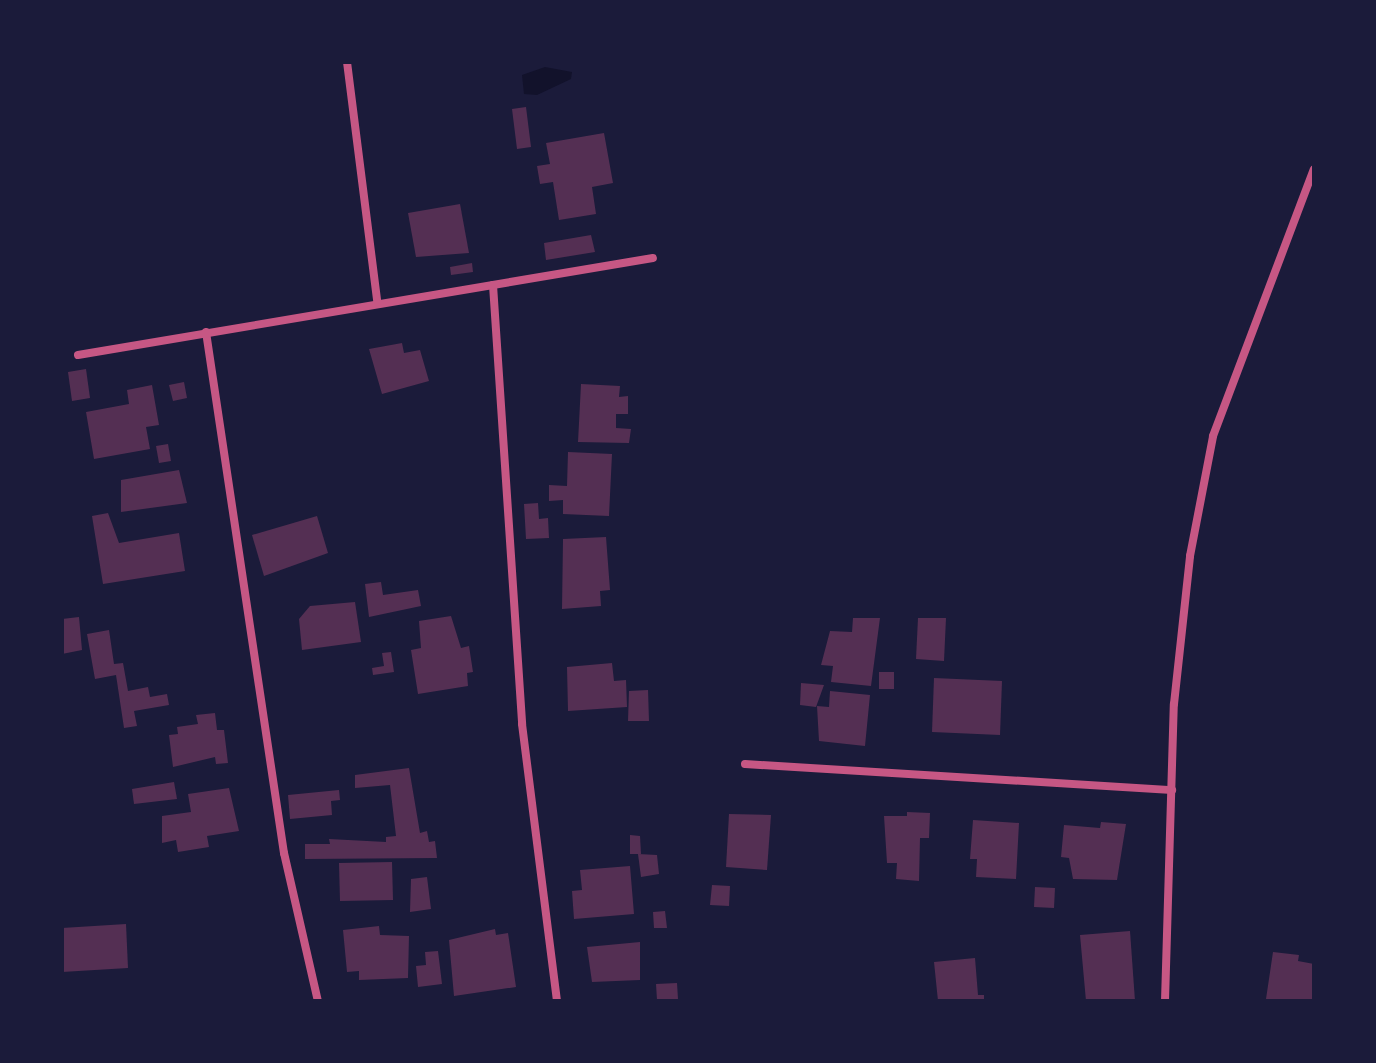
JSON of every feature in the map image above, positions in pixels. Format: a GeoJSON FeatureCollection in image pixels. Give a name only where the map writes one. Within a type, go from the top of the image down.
{"type":"FeatureCollection","features":[{"type":"Feature","properties":{"kind":"street"},"geometry":{"type":"LineString","coordinates":[[347,62],[377,301]]}},
{"type":"Feature","properties":{"kind":"street"},"geometry":{"type":"LineString","coordinates":[[1165,1001],[1172,790],[1190,556],[1213,436],[1314,169]]}},
{"type":"Feature","properties":{"kind":"street"},"geometry":{"type":"LineString","coordinates":[[78,355],[377,301],[653,258]]}},
{"type":"Feature","properties":{"kind":"street"},"geometry":{"type":"LineString","coordinates":[[493,285],[522,724],[557,1001]]}},
{"type":"Feature","properties":{"kind":"street"},"geometry":{"type":"LineString","coordinates":[[206,332],[284,853],[318,1001]]}},
{"type":"Feature","properties":{"kind":"street"},"geometry":{"type":"LineString","coordinates":[[745,764],[1172,790]]}},
{"type":"Feature","properties":{"kind":"shaded area"},"geometry":{"type":"Polygon","coordinates":[[[545,67],[572,72],[571,79],[537,95],[524,94],[522,75],[545,67]]]}},
{"type":"Feature","properties":{"kind":"building"},"geometry":{"type":"Polygon","coordinates":[[[526,107],[531,147],[517,149],[512,109],[526,107]]]}},
{"type":"Feature","properties":{"kind":"building"},"geometry":{"type":"Polygon","coordinates":[[[604,133],[613,183],[592,187],[596,214],[559,220],[553,182],[540,184],[537,166],[550,164],[546,143],[604,133]]]}},
{"type":"Feature","properties":{"kind":"building"},"geometry":{"type":"Polygon","coordinates":[[[460,204],[469,253],[416,257],[408,213],[460,204]]]}},
{"type":"Feature","properties":{"kind":"building"},"geometry":{"type":"Polygon","coordinates":[[[591,235],[595,252],[546,260],[544,243],[591,235]]]}},
{"type":"Feature","properties":{"kind":"building"},"geometry":{"type":"Polygon","coordinates":[[[472,263],[473,272],[451,275],[450,267],[472,263]]]}},
{"type":"Feature","properties":{"kind":"building"},"geometry":{"type":"Polygon","coordinates":[[[402,343],[404,353],[420,350],[429,381],[382,394],[369,349],[402,343]]]}},
{"type":"Feature","properties":{"kind":"building"},"geometry":{"type":"Polygon","coordinates":[[[86,369],[90,398],[72,401],[68,372],[86,369]]]}},
{"type":"Feature","properties":{"kind":"building"},"geometry":{"type":"Polygon","coordinates":[[[184,382],[187,398],[173,401],[169,385],[184,382]]]}},
{"type":"Feature","properties":{"kind":"building"},"geometry":{"type":"Polygon","coordinates":[[[581,384],[620,386],[619,397],[628,396],[628,414],[616,414],[616,428],[631,429],[629,443],[578,442],[581,384]]]}},
{"type":"Feature","properties":{"kind":"building"},"geometry":{"type":"Polygon","coordinates":[[[152,385],[159,425],[146,427],[150,449],[94,459],[86,412],[129,404],[127,390],[152,385]]]}},
{"type":"Feature","properties":{"kind":"building"},"geometry":{"type":"Polygon","coordinates":[[[168,444],[171,461],[159,463],[156,446],[168,444]]]}},
{"type":"Feature","properties":{"kind":"building"},"geometry":{"type":"Polygon","coordinates":[[[568,452],[612,454],[609,516],[563,514],[563,500],[549,501],[549,485],[567,486],[568,452]]]}},
{"type":"Feature","properties":{"kind":"building"},"geometry":{"type":"Polygon","coordinates":[[[179,470],[187,503],[121,512],[121,480],[179,470]]]}},
{"type":"Feature","properties":{"kind":"building"},"geometry":{"type":"Polygon","coordinates":[[[538,503],[539,519],[548,518],[549,538],[526,539],[524,504],[538,503]]]}},
{"type":"Feature","properties":{"kind":"building"},"geometry":{"type":"Polygon","coordinates":[[[108,513],[119,543],[179,533],[185,571],[103,584],[92,516],[108,513]]]}},
{"type":"Feature","properties":{"kind":"building"},"geometry":{"type":"Polygon","coordinates":[[[317,516],[328,553],[264,576],[252,535],[317,516]]]}},
{"type":"Feature","properties":{"kind":"building"},"geometry":{"type":"Polygon","coordinates":[[[606,537],[610,590],[600,591],[601,606],[562,609],[563,539],[606,537]]]}},
{"type":"Feature","properties":{"kind":"building"},"geometry":{"type":"Polygon","coordinates":[[[381,582],[383,595],[418,590],[421,606],[369,617],[365,584],[381,582]]]}},
{"type":"Feature","properties":{"kind":"building"},"geometry":{"type":"Polygon","coordinates":[[[355,602],[361,642],[302,650],[299,619],[310,606],[355,602]]]}},
{"type":"Feature","properties":{"kind":"building"},"geometry":{"type":"Polygon","coordinates":[[[451,616],[461,648],[469,646],[473,672],[467,673],[468,686],[418,694],[411,650],[421,648],[419,621],[451,616]]]}},
{"type":"Feature","properties":{"kind":"building"},"geometry":{"type":"Polygon","coordinates":[[[79,617],[82,650],[62,654],[62,619],[79,617]]]}},
{"type":"Feature","properties":{"kind":"building"},"geometry":{"type":"Polygon","coordinates":[[[853,618],[880,618],[871,686],[831,682],[833,666],[821,665],[830,631],[852,632],[853,618]]]}},
{"type":"Feature","properties":{"kind":"building"},"geometry":{"type":"Polygon","coordinates":[[[918,618],[946,618],[944,661],[916,659],[918,618]]]}},
{"type":"Feature","properties":{"kind":"building"},"geometry":{"type":"Polygon","coordinates":[[[109,630],[114,664],[123,663],[128,691],[148,687],[150,697],[167,694],[169,705],[134,711],[137,726],[124,728],[116,675],[95,679],[87,634],[109,630]]]}},
{"type":"Feature","properties":{"kind":"building"},"geometry":{"type":"Polygon","coordinates":[[[391,652],[394,672],[373,675],[372,668],[384,666],[382,653],[391,652]]]}},
{"type":"Feature","properties":{"kind":"building"},"geometry":{"type":"Polygon","coordinates":[[[612,663],[614,681],[626,680],[627,707],[568,711],[567,667],[612,663]]]}},
{"type":"Feature","properties":{"kind":"building"},"geometry":{"type":"Polygon","coordinates":[[[879,672],[894,672],[894,689],[879,689],[879,672]]]}},
{"type":"Feature","properties":{"kind":"building"},"geometry":{"type":"Polygon","coordinates":[[[934,678],[1002,681],[1000,735],[932,732],[934,678]]]}},
{"type":"Feature","properties":{"kind":"building"},"geometry":{"type":"Polygon","coordinates":[[[801,683],[824,685],[816,707],[800,705],[801,683]]]}},
{"type":"Feature","properties":{"kind":"building"},"geometry":{"type":"Polygon","coordinates":[[[648,690],[649,721],[628,721],[629,691],[648,690]]]}},
{"type":"Feature","properties":{"kind":"building"},"geometry":{"type":"Polygon","coordinates":[[[830,691],[870,695],[865,746],[819,741],[817,706],[829,707],[830,691]]]}},
{"type":"Feature","properties":{"kind":"building"},"geometry":{"type":"Polygon","coordinates":[[[215,713],[217,730],[224,730],[228,763],[216,764],[215,757],[173,767],[169,735],[178,734],[177,727],[198,724],[196,715],[215,713]]]}},
{"type":"Feature","properties":{"kind":"building"},"geometry":{"type":"Polygon","coordinates":[[[409,768],[420,833],[427,831],[429,842],[435,841],[437,858],[305,859],[305,844],[330,844],[329,839],[386,842],[386,837],[396,836],[390,785],[355,788],[355,775],[409,768]]]}},
{"type":"Feature","properties":{"kind":"building"},"geometry":{"type":"Polygon","coordinates":[[[174,782],[177,799],[134,804],[132,789],[174,782]]]}},
{"type":"Feature","properties":{"kind":"building"},"geometry":{"type":"Polygon","coordinates":[[[229,788],[239,831],[207,836],[209,847],[178,852],[176,840],[162,843],[162,816],[191,812],[188,794],[229,788]]]}},
{"type":"Feature","properties":{"kind":"building"},"geometry":{"type":"Polygon","coordinates":[[[339,790],[340,800],[331,801],[332,815],[290,819],[288,795],[339,790]]]}},
{"type":"Feature","properties":{"kind":"building"},"geometry":{"type":"Polygon","coordinates":[[[907,812],[930,813],[929,838],[920,838],[919,881],[896,879],[897,863],[887,863],[884,816],[907,816],[907,812]]]}},
{"type":"Feature","properties":{"kind":"building"},"geometry":{"type":"Polygon","coordinates":[[[729,814],[771,815],[767,870],[726,867],[729,814]]]}},
{"type":"Feature","properties":{"kind":"building"},"geometry":{"type":"Polygon","coordinates":[[[973,820],[1019,823],[1016,879],[976,877],[977,859],[970,859],[973,820]]]}},
{"type":"Feature","properties":{"kind":"building"},"geometry":{"type":"Polygon","coordinates":[[[1101,822],[1126,824],[1117,880],[1073,879],[1069,858],[1061,857],[1064,825],[1100,828],[1101,822]]]}},
{"type":"Feature","properties":{"kind":"building"},"geometry":{"type":"Polygon","coordinates":[[[630,835],[640,836],[641,854],[630,854],[630,835]]]}},
{"type":"Feature","properties":{"kind":"building"},"geometry":{"type":"Polygon","coordinates":[[[638,854],[657,855],[659,874],[641,877],[638,854]]]}},
{"type":"Feature","properties":{"kind":"building"},"geometry":{"type":"Polygon","coordinates":[[[392,862],[393,900],[340,901],[339,863],[392,862]]]}},
{"type":"Feature","properties":{"kind":"building"},"geometry":{"type":"Polygon","coordinates":[[[630,866],[634,914],[574,919],[572,891],[582,890],[580,870],[630,866]]]}},
{"type":"Feature","properties":{"kind":"building"},"geometry":{"type":"Polygon","coordinates":[[[427,877],[431,909],[410,912],[411,879],[427,877]]]}},
{"type":"Feature","properties":{"kind":"building"},"geometry":{"type":"Polygon","coordinates":[[[712,885],[730,886],[729,906],[710,905],[712,885]]]}},
{"type":"Feature","properties":{"kind":"building"},"geometry":{"type":"Polygon","coordinates":[[[1035,887],[1055,888],[1054,908],[1034,907],[1035,887]]]}},
{"type":"Feature","properties":{"kind":"building"},"geometry":{"type":"Polygon","coordinates":[[[665,911],[667,928],[654,928],[653,912],[665,911]]]}},
{"type":"Feature","properties":{"kind":"building"},"geometry":{"type":"Polygon","coordinates":[[[126,924],[128,968],[62,972],[62,928],[126,924]]]}},
{"type":"Feature","properties":{"kind":"building"},"geometry":{"type":"Polygon","coordinates":[[[379,926],[380,935],[409,936],[408,978],[359,980],[359,971],[347,972],[343,930],[379,926]]]}},
{"type":"Feature","properties":{"kind":"building"},"geometry":{"type":"Polygon","coordinates":[[[495,929],[496,935],[508,933],[516,987],[454,996],[449,940],[495,929]]]}},
{"type":"Feature","properties":{"kind":"building"},"geometry":{"type":"Polygon","coordinates":[[[1130,931],[1135,1001],[1086,1001],[1080,935],[1130,931]]]}},
{"type":"Feature","properties":{"kind":"building"},"geometry":{"type":"Polygon","coordinates":[[[640,942],[640,980],[592,982],[587,947],[640,942]]]}},
{"type":"Feature","properties":{"kind":"building"},"geometry":{"type":"Polygon","coordinates":[[[438,951],[442,984],[418,987],[416,966],[426,965],[425,952],[438,951]]]}},
{"type":"Feature","properties":{"kind":"building"},"geometry":{"type":"Polygon","coordinates":[[[1273,952],[1299,955],[1298,961],[1314,964],[1314,1001],[1266,999],[1273,952]]]}},
{"type":"Feature","properties":{"kind":"building"},"geometry":{"type":"Polygon","coordinates":[[[975,958],[978,995],[984,995],[984,1001],[938,1001],[934,962],[975,958]]]}},
{"type":"Feature","properties":{"kind":"building"},"geometry":{"type":"Polygon","coordinates":[[[677,983],[678,999],[657,1000],[656,984],[677,983]]]}}]}
